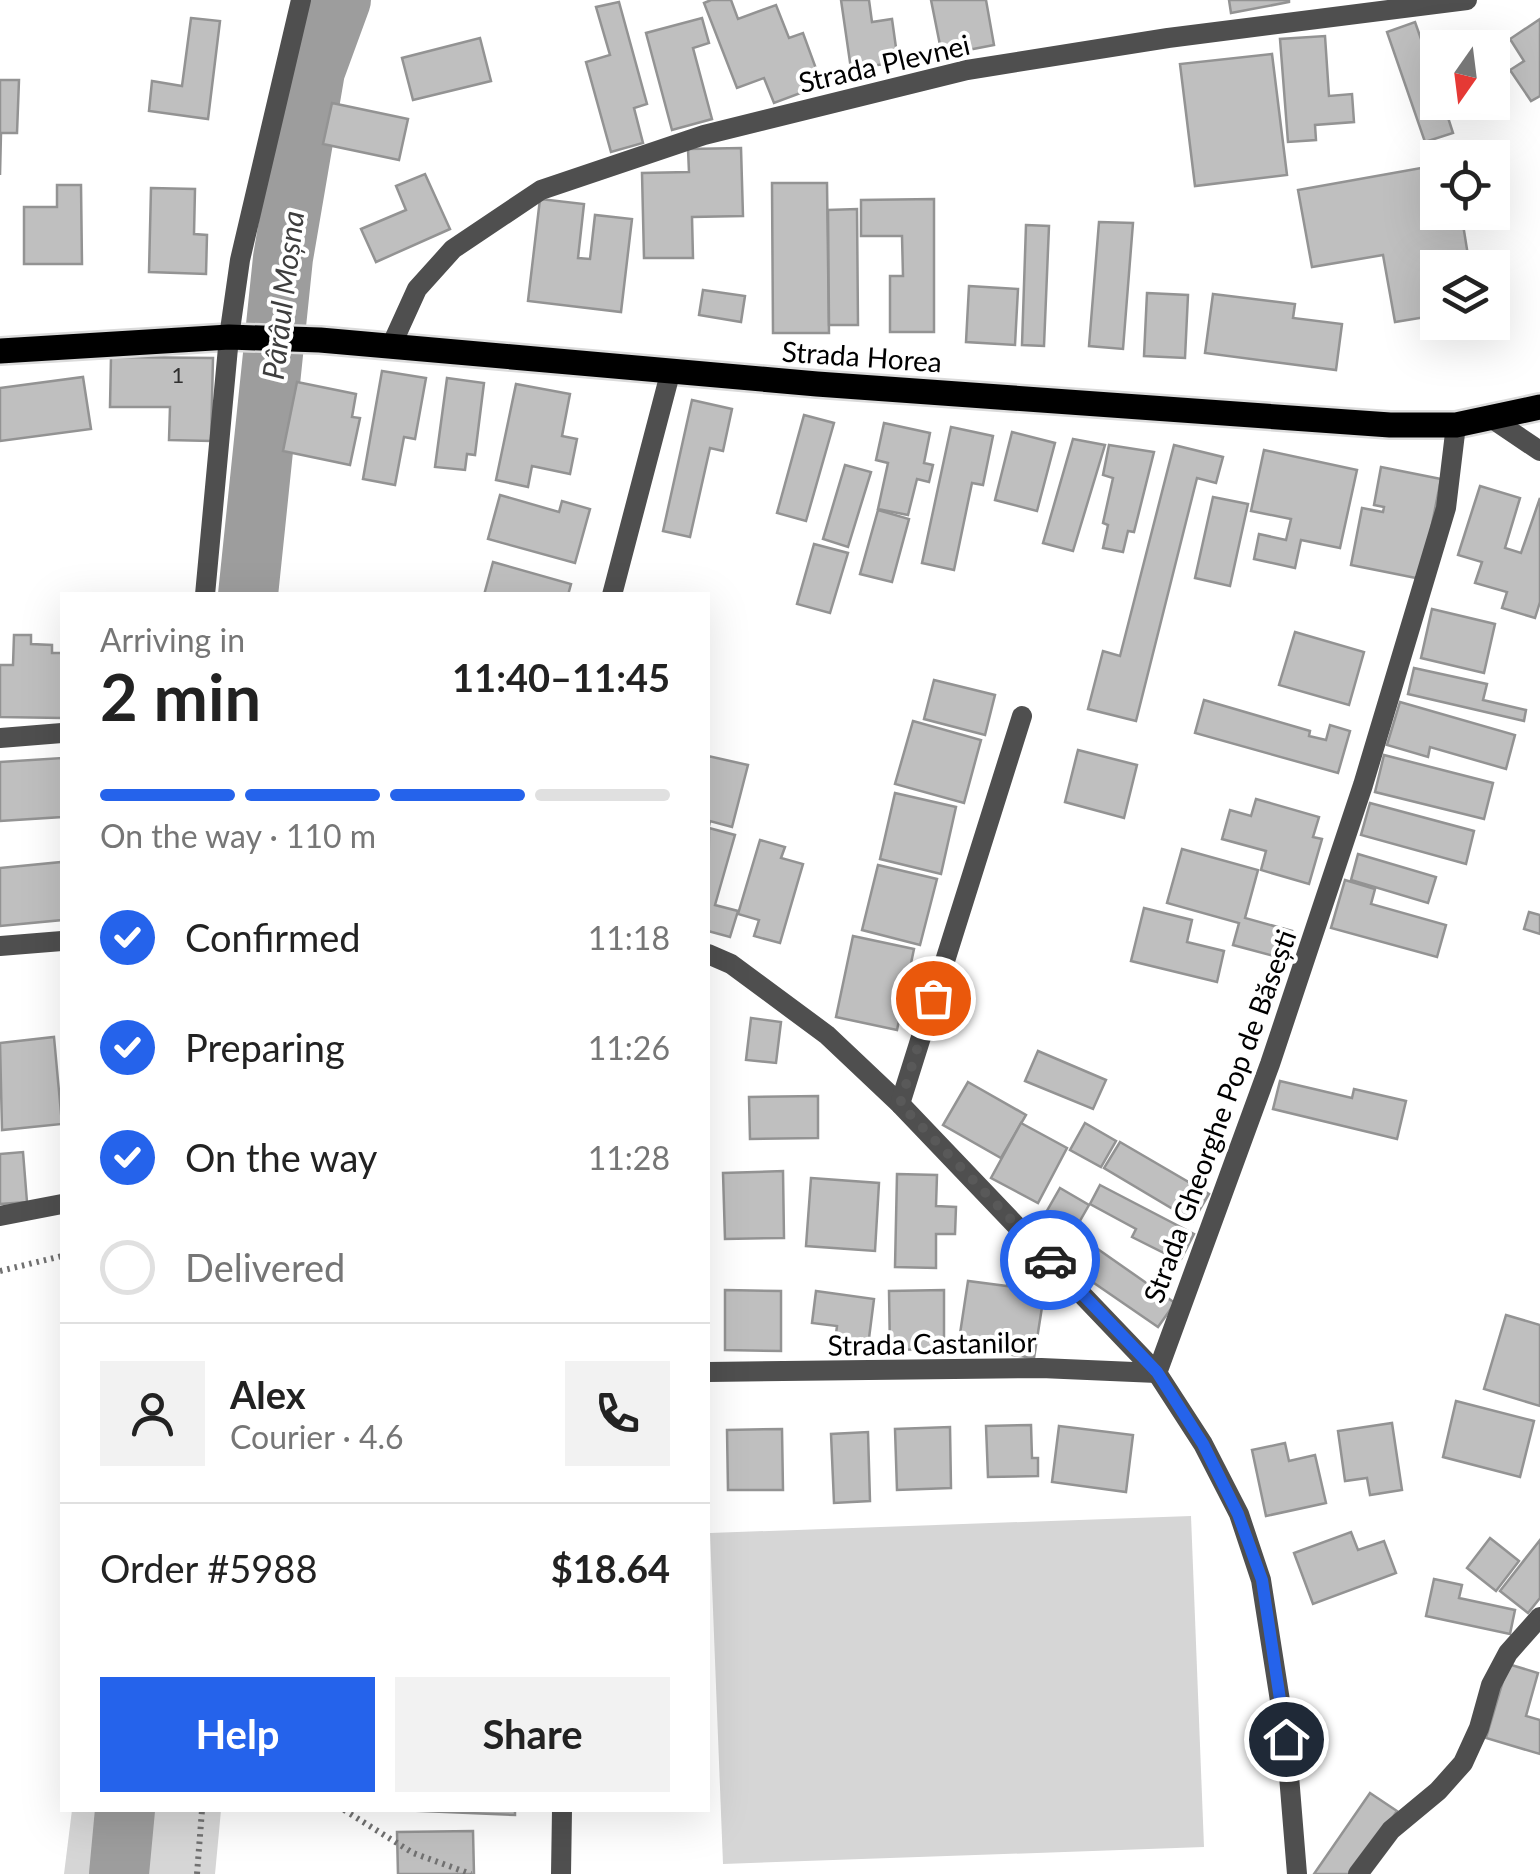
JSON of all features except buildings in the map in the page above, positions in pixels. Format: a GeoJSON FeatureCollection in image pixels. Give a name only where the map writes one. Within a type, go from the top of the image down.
{"type":"FeatureCollection","features":[{"type":"Feature","properties":{"kind":"main road","name":"Strada Horea"},"geometry":{"type":"LineString","coordinates":[[0,351],[238,337],[320,340],[1390,425],[1456,425],[1540,407]]}},
{"type":"Feature","properties":{"kind":"street"},"geometry":{"type":"LineString","coordinates":[[205,592],[238,337],[240,260],[302,0]]}},
{"type":"Feature","properties":{"kind":"street","name":"Strada Plevnei"},"geometry":{"type":"LineString","coordinates":[[392,344],[416,289],[452,249],[541,190],[704,135],[967,70],[1168,38],[1467,0]]}},
{"type":"Feature","properties":{"kind":"street"},"geometry":{"type":"LineString","coordinates":[[613,592],[671,370]]}},
{"type":"Feature","properties":{"kind":"street"},"geometry":{"type":"LineString","coordinates":[[1491,418],[1540,452]]}},
{"type":"Feature","properties":{"kind":"street","name":"Strada Gheorghe Pop de Băsești"},"geometry":{"type":"LineString","coordinates":[[1157,1372],[1270,1064],[1363,785],[1446,508],[1456,425]]}},
{"type":"Feature","properties":{"kind":"street"},"geometry":{"type":"LineString","coordinates":[[900,1104],[1022,716]]}},
{"type":"Feature","properties":{"kind":"street"},"geometry":{"type":"LineString","coordinates":[[0,738],[60,733]]}},
{"type":"Feature","properties":{"kind":"street"},"geometry":{"type":"LineString","coordinates":[[0,946],[60,940]]}},
{"type":"Feature","properties":{"kind":"street"},"geometry":{"type":"LineString","coordinates":[[710,955],[731,964],[827,1034],[900,1104],[1157,1372],[1221,1479],[1262,1580],[1286,1739],[1298,1874]]}},
{"type":"Feature","properties":{"kind":"street"},"geometry":{"type":"LineString","coordinates":[[0,1216],[60,1204]]}},
{"type":"Feature","properties":{"kind":"street","name":"Strada Castanilor"},"geometry":{"type":"LineString","coordinates":[[710,1372],[1041,1368],[1157,1372]]}},
{"type":"Feature","properties":{"kind":"street"},"geometry":{"type":"LineString","coordinates":[[1358,1874],[1391,1830],[1438,1792],[1463,1763],[1479,1728],[1491,1685],[1508,1653],[1540,1616]]}},
{"type":"Feature","properties":{"kind":"street"},"geometry":{"type":"LineString","coordinates":[[561,1874],[562,1812]]}},
{"type":"Feature","properties":{"kind":"path"},"geometry":{"type":"LineString","coordinates":[[0,1272],[60,1257]]}},
{"type":"Feature","properties":{"kind":"path"},"geometry":{"type":"LineString","coordinates":[[197,1874],[202,1812]]}},
{"type":"Feature","properties":{"kind":"path"},"geometry":{"type":"LineString","coordinates":[[347,1812],[413,1854],[472,1874]]}},
{"type":"Feature","properties":{"kind":"shaded area"},"geometry":{"type":"Polygon","coordinates":[[[1191,1516],[1204,1847],[723,1864],[710,1533],[1191,1516]]]}},
{"type":"Feature","properties":{"kind":"shaded area"},"geometry":{"type":"Polygon","coordinates":[[[72,1812],[221,1812],[215,1874],[64,1874],[72,1812]]]}},
{"type":"Feature","properties":{"kind":"waterway","name":"Pârâul Moșna"},"geometry":{"type":"LineString","coordinates":[[248,592],[283,258],[315,71],[341,0]]}},
{"type":"Feature","properties":{"kind":"waterway","name":"Pârâul Moșna"},"geometry":{"type":"LineString","coordinates":[[119,1874],[125,1812]]}},
{"type":"Feature","properties":{"kind":"way so far"},"geometry":{"type":"LineString","coordinates":[[933,998],[900,1104],[1050,1260]]}},
{"type":"Feature","properties":{"kind":"route"},"geometry":{"type":"LineString","coordinates":[[1050,1260],[1157,1372],[1203,1444],[1238,1514],[1262,1580],[1286,1739]]}}]}
